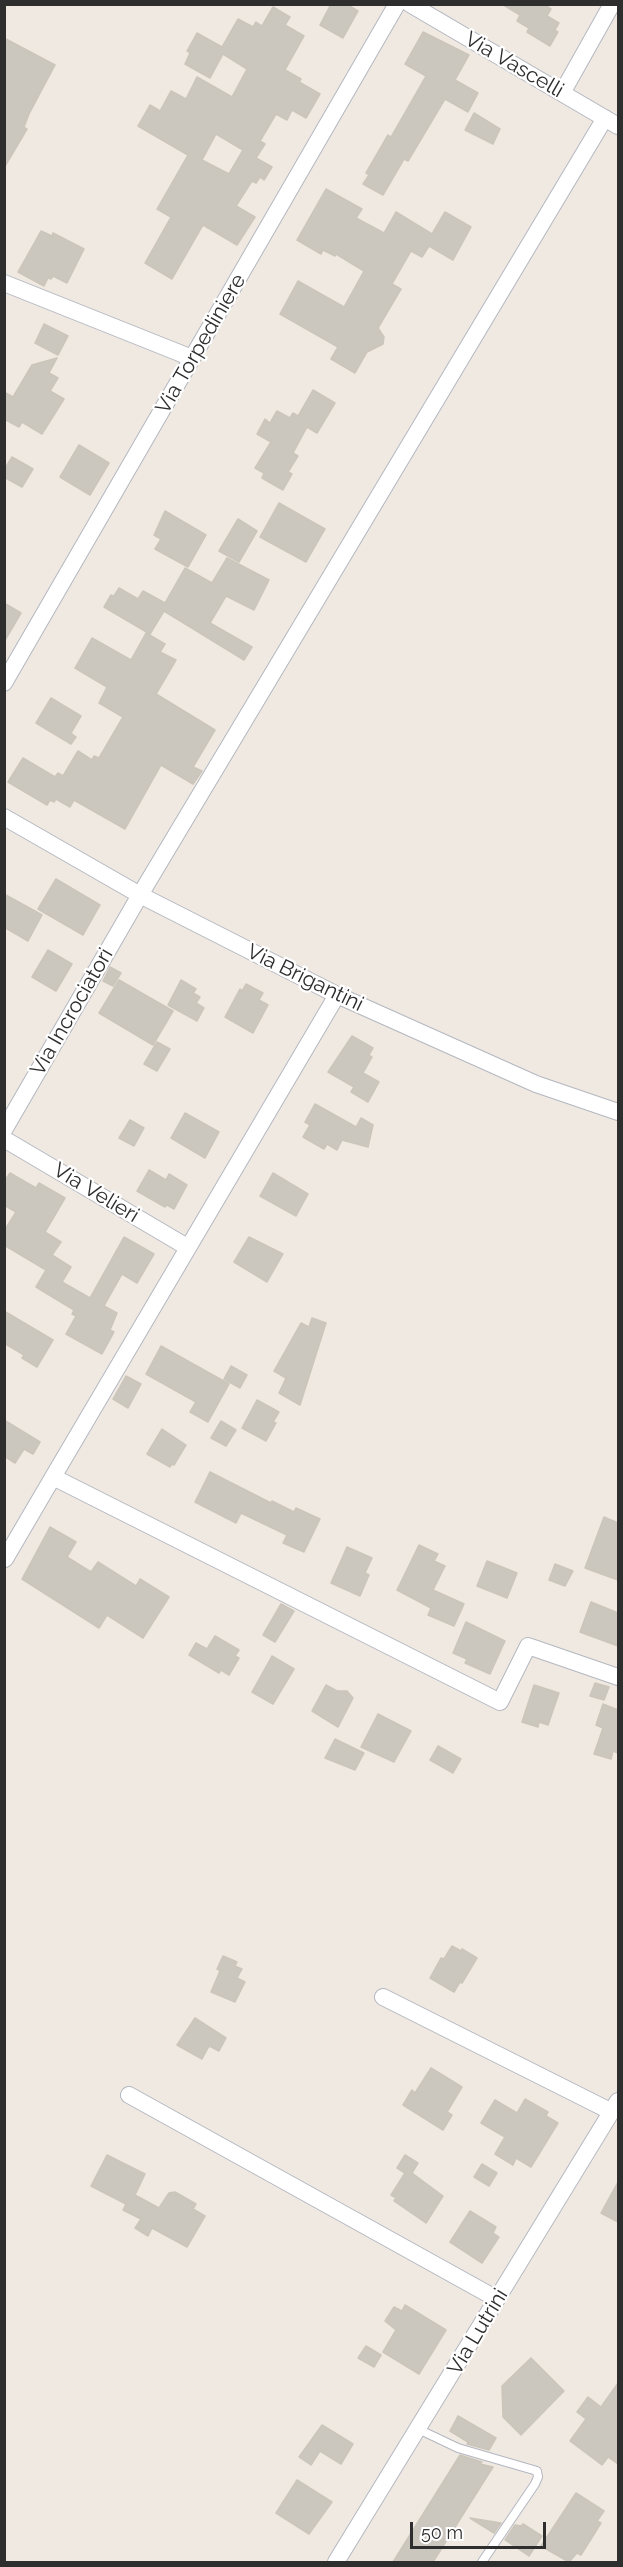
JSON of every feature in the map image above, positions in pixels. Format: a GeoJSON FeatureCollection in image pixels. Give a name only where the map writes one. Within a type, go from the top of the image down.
{"type":"FeatureCollection","features":[{"type":"Feature","properties":{"kind":"street","name":"Via Torpediniere"},"geometry":{"type":"LineString","coordinates":[[4,683],[397,4]]}},
{"type":"Feature","properties":{"kind":"street","name":"Via Vascelli"},"geometry":{"type":"LineString","coordinates":[[410,4],[612,122]]}},
{"type":"Feature","properties":{"kind":"street"},"geometry":{"type":"LineString","coordinates":[[562,93],[612,4]]}},
{"type":"Feature","properties":{"kind":"street","name":"Via Incrociatori"},"geometry":{"type":"LineString","coordinates":[[4,1130],[140,895],[612,122]]}},
{"type":"Feature","properties":{"kind":"street"},"geometry":{"type":"LineString","coordinates":[[4,283],[192,358]]}},
{"type":"Feature","properties":{"kind":"street","name":"Via Brigantini"},"geometry":{"type":"LineString","coordinates":[[4,817],[140,895],[337,995],[536,1084],[618,1112]]}},
{"type":"Feature","properties":{"kind":"street"},"geometry":{"type":"LineString","coordinates":[[5,1559],[337,995]]}},
{"type":"Feature","properties":{"kind":"street","name":"Via Velieri"},"geometry":{"type":"LineString","coordinates":[[4,1139],[187,1247]]}},
{"type":"Feature","properties":{"kind":"street"},"geometry":{"type":"LineString","coordinates":[[53,1477],[500,1702],[528,1646],[618,1677]]}},
{"type":"Feature","properties":{"kind":"street"},"geometry":{"type":"LineString","coordinates":[[383,1997],[615,2106]]}},
{"type":"Feature","properties":{"kind":"street"},"geometry":{"type":"LineString","coordinates":[[129,2095],[498,2299]]}},
{"type":"Feature","properties":{"kind":"street","name":"Via Lutrini"},"geometry":{"type":"LineString","coordinates":[[336,2562],[615,2106]]}},
{"type":"Feature","properties":{"kind":"lane"},"geometry":{"type":"LineString","coordinates":[[418,2429],[458,2448],[537,2470],[538,2477],[535,2484],[482,2562]]}},
{"type":"Feature","properties":{"kind":"building"},"geometry":{"type":"Polygon","coordinates":[[[331,4],[346,4],[358,11],[343,38],[320,25],[331,4]]]}},
{"type":"Feature","properties":{"kind":"building"},"geometry":{"type":"Polygon","coordinates":[[[502,4],[543,4],[551,9],[547,16],[559,23],[555,30],[558,32],[550,46],[527,32],[529,28],[517,21],[520,15],[502,4]]]}},
{"type":"Feature","properties":{"kind":"building"},"geometry":{"type":"Polygon","coordinates":[[[273,7],[290,17],[285,25],[304,36],[285,70],[301,79],[299,82],[320,94],[306,118],[292,110],[287,120],[276,114],[260,141],[265,144],[256,158],[272,167],[264,180],[260,177],[256,183],[252,181],[236,206],[255,217],[237,245],[203,225],[172,279],[145,263],[171,217],[157,209],[188,155],[138,126],[150,105],[160,111],[171,91],[186,99],[197,77],[232,97],[247,69],[223,54],[210,78],[185,64],[190,53],[187,51],[197,33],[222,47],[238,19],[253,27],[256,22],[262,26],[273,7]],[[216,134],[202,160],[229,174],[243,150],[216,134]]]}},
{"type":"Feature","properties":{"kind":"building"},"geometry":{"type":"Polygon","coordinates":[[[423,32],[469,55],[455,80],[478,93],[468,112],[445,99],[408,161],[404,159],[383,195],[363,184],[369,175],[366,173],[388,135],[391,137],[426,76],[405,64],[423,32]]]}},
{"type":"Feature","properties":{"kind":"building"},"geometry":{"type":"Polygon","coordinates":[[[4,38],[55,65],[29,114],[24,127],[27,129],[4,168],[4,38]]]}},
{"type":"Feature","properties":{"kind":"building"},"geometry":{"type":"Polygon","coordinates":[[[474,113],[500,129],[493,144],[465,130],[474,113]]]}},
{"type":"Feature","properties":{"kind":"building"},"geometry":{"type":"Polygon","coordinates":[[[326,189],[362,209],[356,218],[384,233],[396,212],[432,234],[445,212],[471,227],[453,260],[429,246],[422,257],[411,251],[392,284],[401,289],[378,328],[384,337],[383,344],[367,352],[355,373],[331,359],[338,347],[280,314],[298,281],[344,307],[364,271],[336,254],[335,256],[323,250],[321,254],[297,240],[326,189]]]}},
{"type":"Feature","properties":{"kind":"building"},"geometry":{"type":"Polygon","coordinates":[[[41,231],[52,236],[53,233],[84,249],[67,283],[53,276],[51,279],[48,278],[44,286],[18,272],[41,231]]]}},
{"type":"Feature","properties":{"kind":"building"},"geometry":{"type":"Polygon","coordinates":[[[44,324],[68,336],[58,355],[35,343],[44,324]]]}},
{"type":"Feature","properties":{"kind":"building"},"geometry":{"type":"Polygon","coordinates":[[[57,358],[49,373],[58,378],[50,391],[64,399],[42,434],[22,422],[19,427],[4,419],[4,392],[13,397],[32,365],[57,358]]]}},
{"type":"Feature","properties":{"kind":"building"},"geometry":{"type":"Polygon","coordinates":[[[313,390],[335,403],[317,433],[307,427],[293,453],[298,456],[288,472],[292,474],[283,490],[262,478],[264,473],[255,468],[271,442],[257,434],[265,419],[270,423],[277,411],[290,418],[293,413],[298,416],[313,390]]]}},
{"type":"Feature","properties":{"kind":"building"},"geometry":{"type":"Polygon","coordinates":[[[79,445],[109,463],[90,495],[60,477],[79,445]]]}},
{"type":"Feature","properties":{"kind":"building"},"geometry":{"type":"Polygon","coordinates":[[[12,457],[33,469],[22,487],[4,477],[4,470],[12,457]]]}},
{"type":"Feature","properties":{"kind":"building"},"geometry":{"type":"Polygon","coordinates":[[[279,503],[325,529],[306,562],[260,537],[279,503]]]}},
{"type":"Feature","properties":{"kind":"building"},"geometry":{"type":"Polygon","coordinates":[[[165,511],[206,535],[188,567],[155,549],[161,539],[154,535],[165,511]]]}},
{"type":"Feature","properties":{"kind":"building"},"geometry":{"type":"Polygon","coordinates":[[[238,519],[257,531],[239,562],[219,551],[238,519]]]}},
{"type":"Feature","properties":{"kind":"building"},"geometry":{"type":"Polygon","coordinates":[[[227,558],[269,580],[254,610],[226,596],[210,623],[252,647],[244,660],[164,611],[150,634],[104,607],[111,595],[114,596],[119,588],[138,599],[143,591],[165,603],[185,568],[212,583],[227,558]]]}},
{"type":"Feature","properties":{"kind":"building"},"geometry":{"type":"Polygon","coordinates":[[[4,603],[21,613],[4,642],[4,603]]]}},
{"type":"Feature","properties":{"kind":"building"},"geometry":{"type":"Polygon","coordinates":[[[146,633],[165,644],[160,652],[176,660],[156,694],[215,730],[193,767],[202,771],[193,784],[161,765],[125,829],[74,800],[70,807],[56,799],[54,802],[50,800],[47,805],[8,782],[23,758],[55,777],[58,773],[63,776],[78,751],[92,760],[94,756],[99,758],[123,717],[99,703],[107,687],[75,668],[92,638],[131,660],[146,633]]]}},
{"type":"Feature","properties":{"kind":"building"},"geometry":{"type":"Polygon","coordinates":[[[51,698],[81,716],[71,733],[76,737],[71,744],[36,723],[51,698]]]}},
{"type":"Feature","properties":{"kind":"building"},"geometry":{"type":"Polygon","coordinates":[[[56,879],[100,905],[83,935],[38,909],[56,879]]]}},
{"type":"Feature","properties":{"kind":"building"},"geometry":{"type":"Polygon","coordinates":[[[4,894],[42,915],[28,941],[4,927],[4,894]]]}},
{"type":"Feature","properties":{"kind":"building"},"geometry":{"type":"Polygon","coordinates":[[[48,950],[72,964],[56,991],[32,977],[48,950]]]}},
{"type":"Feature","properties":{"kind":"building"},"geometry":{"type":"Polygon","coordinates":[[[110,967],[121,973],[113,986],[103,981],[110,967]]]}},
{"type":"Feature","properties":{"kind":"building"},"geometry":{"type":"Polygon","coordinates":[[[119,980],[173,1011],[153,1045],[99,1013],[119,980]]]}},
{"type":"Feature","properties":{"kind":"building"},"geometry":{"type":"Polygon","coordinates":[[[181,980],[196,989],[193,993],[200,997],[196,1003],[204,1008],[197,1021],[168,1005],[181,980]]]}},
{"type":"Feature","properties":{"kind":"building"},"geometry":{"type":"Polygon","coordinates":[[[246,984],[263,993],[259,1000],[268,1005],[253,1033],[225,1017],[240,989],[242,991],[246,984]]]}},
{"type":"Feature","properties":{"kind":"building"},"geometry":{"type":"Polygon","coordinates":[[[352,1036],[373,1048],[369,1055],[372,1057],[363,1073],[379,1082],[368,1102],[351,1092],[354,1087],[328,1072],[352,1036]]]}},
{"type":"Feature","properties":{"kind":"building"},"geometry":{"type":"Polygon","coordinates":[[[157,1042],[170,1049],[157,1071],[144,1064],[157,1042]]]}},
{"type":"Feature","properties":{"kind":"building"},"geometry":{"type":"Polygon","coordinates":[[[315,1104],[356,1127],[361,1118],[373,1125],[368,1147],[342,1140],[337,1150],[327,1144],[324,1149],[303,1137],[310,1125],[305,1122],[315,1104]]]}},
{"type":"Feature","properties":{"kind":"building"},"geometry":{"type":"Polygon","coordinates":[[[185,1113],[219,1132],[205,1158],[171,1138],[185,1113]]]}},
{"type":"Feature","properties":{"kind":"building"},"geometry":{"type":"Polygon","coordinates":[[[130,1120],[144,1128],[134,1146],[119,1138],[130,1120]]]}},
{"type":"Feature","properties":{"kind":"building"},"geometry":{"type":"Polygon","coordinates":[[[149,1170],[166,1180],[169,1174],[187,1185],[174,1209],[167,1205],[165,1207],[137,1191],[149,1170]]]}},
{"type":"Feature","properties":{"kind":"building"},"geometry":{"type":"Polygon","coordinates":[[[10,1173],[36,1188],[39,1183],[65,1198],[45,1232],[61,1242],[52,1255],[71,1267],[62,1282],[90,1298],[124,1237],[154,1254],[137,1283],[122,1274],[104,1306],[117,1313],[110,1330],[114,1332],[102,1354],[66,1334],[76,1316],[72,1314],[74,1310],[36,1287],[46,1270],[4,1245],[4,1231],[16,1212],[4,1205],[4,1182],[10,1173]]]}},
{"type":"Feature","properties":{"kind":"building"},"geometry":{"type":"Polygon","coordinates":[[[273,1173],[308,1194],[296,1216],[260,1196],[273,1173]]]}},
{"type":"Feature","properties":{"kind":"building"},"geometry":{"type":"Polygon","coordinates":[[[249,1237],[283,1254],[267,1282],[234,1262],[249,1237]]]}},
{"type":"Feature","properties":{"kind":"building"},"geometry":{"type":"Polygon","coordinates":[[[4,1311],[53,1340],[37,1367],[22,1358],[24,1355],[4,1343],[4,1311]]]}},
{"type":"Feature","properties":{"kind":"building"},"geometry":{"type":"Polygon","coordinates":[[[312,1318],[326,1323],[300,1405],[279,1393],[286,1378],[274,1371],[301,1323],[309,1327],[312,1318]]]}},
{"type":"Feature","properties":{"kind":"building"},"geometry":{"type":"Polygon","coordinates":[[[161,1346],[229,1384],[208,1422],[190,1412],[196,1402],[146,1374],[161,1346]]]}},
{"type":"Feature","properties":{"kind":"building"},"geometry":{"type":"Polygon","coordinates":[[[231,1366],[247,1375],[240,1388],[224,1379],[231,1366]]]}},
{"type":"Feature","properties":{"kind":"building"},"geometry":{"type":"Polygon","coordinates":[[[126,1376],[141,1384],[128,1408],[113,1399],[126,1376]]]}},
{"type":"Feature","properties":{"kind":"building"},"geometry":{"type":"Polygon","coordinates":[[[257,1400],[279,1412],[266,1441],[242,1428],[257,1400]]]}},
{"type":"Feature","properties":{"kind":"building"},"geometry":{"type":"Polygon","coordinates":[[[4,1420],[40,1442],[33,1454],[24,1449],[15,1463],[4,1456],[4,1420]]]}},
{"type":"Feature","properties":{"kind":"building"},"geometry":{"type":"Polygon","coordinates":[[[221,1421],[236,1430],[226,1446],[211,1438],[221,1421]]]}},
{"type":"Feature","properties":{"kind":"building"},"geometry":{"type":"Polygon","coordinates":[[[162,1429],[186,1445],[174,1465],[170,1467],[147,1454],[162,1429]]]}},
{"type":"Feature","properties":{"kind":"building"},"geometry":{"type":"Polygon","coordinates":[[[210,1472],[271,1503],[272,1501],[294,1512],[296,1508],[320,1519],[304,1552],[283,1543],[287,1535],[241,1513],[236,1523],[195,1502],[210,1472]]]}},
{"type":"Feature","properties":{"kind":"building"},"geometry":{"type":"Polygon","coordinates":[[[604,1517],[618,1523],[618,1580],[585,1568],[604,1517]]]}},
{"type":"Feature","properties":{"kind":"building"},"geometry":{"type":"Polygon","coordinates":[[[50,1527],[76,1542],[67,1557],[91,1572],[98,1562],[136,1586],[140,1579],[169,1597],[143,1638],[107,1615],[99,1628],[22,1579],[50,1527]]]}},
{"type":"Feature","properties":{"kind":"building"},"geometry":{"type":"Polygon","coordinates":[[[419,1545],[438,1554],[434,1561],[445,1566],[433,1590],[464,1604],[454,1626],[428,1615],[431,1608],[397,1590],[419,1545]]]}},
{"type":"Feature","properties":{"kind":"building"},"geometry":{"type":"Polygon","coordinates":[[[347,1547],[372,1558],[365,1573],[369,1575],[360,1596],[331,1583],[347,1547]]]}},
{"type":"Feature","properties":{"kind":"building"},"geometry":{"type":"Polygon","coordinates":[[[487,1561],[517,1573],[507,1598],[477,1586],[487,1561]]]}},
{"type":"Feature","properties":{"kind":"building"},"geometry":{"type":"Polygon","coordinates":[[[555,1564],[573,1571],[565,1586],[549,1580],[555,1564]]]}},
{"type":"Feature","properties":{"kind":"building"},"geometry":{"type":"Polygon","coordinates":[[[591,1602],[618,1613],[618,1646],[580,1632],[591,1602]]]}},
{"type":"Feature","properties":{"kind":"building"},"geometry":{"type":"Polygon","coordinates":[[[281,1604],[294,1611],[275,1642],[263,1635],[281,1604]]]}},
{"type":"Feature","properties":{"kind":"building"},"geometry":{"type":"Polygon","coordinates":[[[466,1622],[505,1641],[490,1674],[465,1663],[467,1659],[453,1653],[466,1622]]]}},
{"type":"Feature","properties":{"kind":"building"},"geometry":{"type":"Polygon","coordinates":[[[215,1636],[239,1650],[235,1656],[239,1658],[229,1675],[221,1670],[219,1673],[189,1655],[196,1643],[207,1649],[215,1636]]]}},
{"type":"Feature","properties":{"kind":"building"},"geometry":{"type":"Polygon","coordinates":[[[272,1656],[294,1669],[273,1704],[252,1692],[272,1656]]]}},
{"type":"Feature","properties":{"kind":"building"},"geometry":{"type":"Polygon","coordinates":[[[595,1683],[609,1687],[604,1700],[590,1696],[595,1683]]]}},
{"type":"Feature","properties":{"kind":"building"},"geometry":{"type":"Polygon","coordinates":[[[326,1685],[337,1691],[347,1691],[353,1698],[338,1727],[312,1711],[326,1685]]]}},
{"type":"Feature","properties":{"kind":"building"},"geometry":{"type":"Polygon","coordinates":[[[534,1685],[559,1693],[548,1725],[539,1722],[538,1727],[522,1722],[534,1685]]]}},
{"type":"Feature","properties":{"kind":"building"},"geometry":{"type":"Polygon","coordinates":[[[603,1704],[618,1710],[618,1753],[613,1751],[611,1759],[594,1754],[603,1728],[596,1725],[603,1704]]]}},
{"type":"Feature","properties":{"kind":"building"},"geometry":{"type":"Polygon","coordinates":[[[378,1714],[411,1731],[394,1762],[361,1747],[378,1714]]]}},
{"type":"Feature","properties":{"kind":"building"},"geometry":{"type":"Polygon","coordinates":[[[335,1739],[364,1753],[355,1770],[325,1758],[335,1739]]]}},
{"type":"Feature","properties":{"kind":"building"},"geometry":{"type":"Polygon","coordinates":[[[438,1746],[461,1759],[453,1773],[430,1760],[438,1746]]]}},
{"type":"Feature","properties":{"kind":"building"},"geometry":{"type":"Polygon","coordinates":[[[452,1946],[477,1958],[454,1992],[430,1978],[441,1958],[444,1959],[452,1946]]]}},
{"type":"Feature","properties":{"kind":"building"},"geometry":{"type":"Polygon","coordinates":[[[223,1956],[237,1962],[235,1966],[242,1969],[237,1978],[245,1982],[235,2002],[211,1992],[220,1971],[217,1969],[223,1956]]]}},
{"type":"Feature","properties":{"kind":"building"},"geometry":{"type":"Polygon","coordinates":[[[195,2018],[226,2038],[219,2051],[209,2046],[202,2059],[177,2045],[195,2018]]]}},
{"type":"Feature","properties":{"kind":"building"},"geometry":{"type":"Polygon","coordinates":[[[431,2068],[462,2087],[447,2112],[452,2115],[443,2130],[403,2105],[412,2090],[415,2093],[431,2068]]]}},
{"type":"Feature","properties":{"kind":"building"},"geometry":{"type":"Polygon","coordinates":[[[525,2099],[548,2112],[546,2116],[558,2123],[531,2167],[516,2158],[513,2165],[495,2154],[505,2137],[481,2123],[495,2100],[517,2113],[525,2099]]]}},
{"type":"Feature","properties":{"kind":"building"},"geometry":{"type":"Polygon","coordinates":[[[107,2155],[145,2174],[135,2195],[159,2208],[169,2193],[175,2192],[196,2204],[193,2209],[205,2216],[187,2247],[152,2228],[148,2236],[135,2228],[141,2219],[123,2210],[126,2204],[91,2186],[107,2155]]]}},
{"type":"Feature","properties":{"kind":"building"},"geometry":{"type":"Polygon","coordinates":[[[405,2155],[418,2163],[412,2173],[443,2196],[426,2223],[394,2201],[396,2198],[391,2195],[405,2173],[397,2168],[405,2155]]]}},
{"type":"Feature","properties":{"kind":"building"},"geometry":{"type":"Polygon","coordinates":[[[482,2164],[497,2173],[489,2186],[474,2177],[482,2164]]]}},
{"type":"Feature","properties":{"kind":"building"},"geometry":{"type":"Polygon","coordinates":[[[618,2182],[618,2222],[601,2213],[618,2182]]]}},
{"type":"Feature","properties":{"kind":"building"},"geometry":{"type":"Polygon","coordinates":[[[470,2211],[496,2227],[493,2233],[499,2237],[482,2263],[450,2242],[470,2211]]]}},
{"type":"Feature","properties":{"kind":"building"},"geometry":{"type":"Polygon","coordinates":[[[405,2305],[446,2330],[419,2374],[383,2352],[396,2330],[385,2321],[394,2307],[402,2311],[405,2305]]]}},
{"type":"Feature","properties":{"kind":"building"},"geometry":{"type":"Polygon","coordinates":[[[366,2346],[381,2355],[374,2367],[358,2358],[366,2346]]]}},
{"type":"Feature","properties":{"kind":"building"},"geometry":{"type":"Polygon","coordinates":[[[531,2358],[564,2391],[521,2435],[503,2417],[502,2386],[531,2358]]]}},
{"type":"Feature","properties":{"kind":"building"},"geometry":{"type":"Polygon","coordinates":[[[618,2383],[618,2464],[608,2457],[602,2465],[570,2441],[586,2419],[577,2412],[588,2397],[601,2407],[618,2383]]]}},
{"type":"Feature","properties":{"kind":"building"},"geometry":{"type":"Polygon","coordinates":[[[458,2416],[496,2438],[489,2450],[467,2444],[468,2442],[450,2431],[458,2416]]]}},
{"type":"Feature","properties":{"kind":"building"},"geometry":{"type":"Polygon","coordinates":[[[322,2425],[353,2444],[341,2464],[320,2451],[311,2465],[299,2457],[322,2425]]]}},
{"type":"Feature","properties":{"kind":"building"},"geometry":{"type":"Polygon","coordinates":[[[460,2455],[493,2467],[433,2562],[393,2562],[460,2455]]]}},
{"type":"Feature","properties":{"kind":"building"},"geometry":{"type":"Polygon","coordinates":[[[297,2480],[332,2502],[309,2534],[276,2513],[297,2480]]]}},
{"type":"Feature","properties":{"kind":"building"},"geometry":{"type":"Polygon","coordinates":[[[576,2493],[604,2511],[597,2521],[601,2523],[581,2555],[577,2553],[569,2562],[541,2546],[576,2493]]]}},
{"type":"Feature","properties":{"kind":"building"},"geometry":{"type":"Polygon","coordinates":[[[470,2518],[501,2523],[494,2533],[470,2518]]]}},
{"type":"Feature","properties":{"kind":"building"},"geometry":{"type":"Polygon","coordinates":[[[523,2524],[542,2536],[529,2556],[505,2540],[515,2525],[523,2524]]]}}]}
